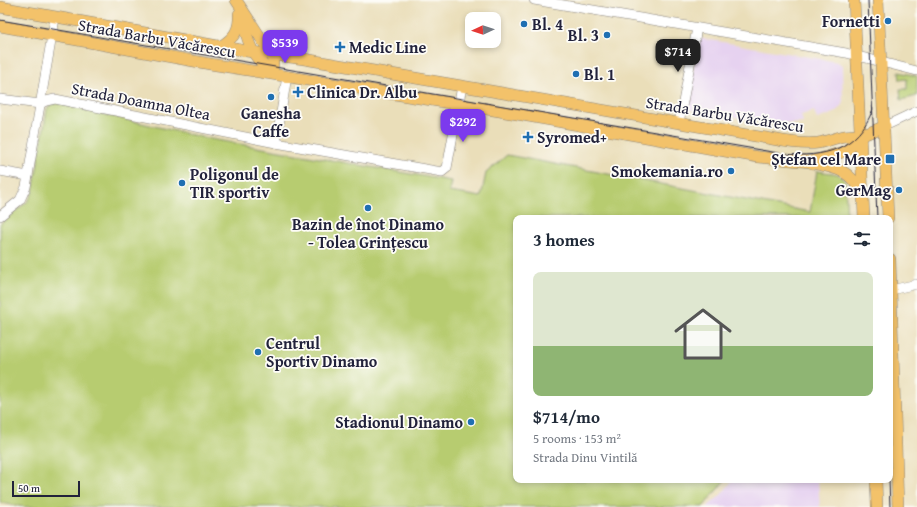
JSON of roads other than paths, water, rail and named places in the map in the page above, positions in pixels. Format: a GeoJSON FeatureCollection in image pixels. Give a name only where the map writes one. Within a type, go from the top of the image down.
{"type":"FeatureCollection","features":[{"type":"Feature","properties":{"kind":"main road"},"geometry":{"type":"LineString","coordinates":[[854,0],[864,215]]}},
{"type":"Feature","properties":{"kind":"main road"},"geometry":{"type":"LineString","coordinates":[[878,0],[888,215]]}},
{"type":"Feature","properties":{"kind":"main road"},"geometry":{"type":"LineString","coordinates":[[221,46],[229,41],[239,26],[238,3]]}},
{"type":"Feature","properties":{"kind":"main road"},"geometry":{"type":"LineString","coordinates":[[238,3],[252,52],[257,60],[272,73]]}},
{"type":"Feature","properties":{"kind":"main road"},"geometry":{"type":"LineString","coordinates":[[238,3],[272,55],[272,73]]}},
{"type":"Feature","properties":{"kind":"main road","name":"Strada Barbu Văcărescu"},"geometry":{"type":"LineString","coordinates":[[0,7],[252,52],[800,143],[819,143],[845,134],[861,136]]}},
{"type":"Feature","properties":{"kind":"main road","name":"Strada Barbu Văcărescu"},"geometry":{"type":"LineString","coordinates":[[0,26],[287,76],[459,104],[758,157],[810,162],[846,150],[861,136]]}},
{"type":"Feature","properties":{"kind":"main road"},"geometry":{"type":"LineString","coordinates":[[861,136],[885,126]]}},
{"type":"Feature","properties":{"kind":"main road"},"geometry":{"type":"LineString","coordinates":[[810,162],[839,169],[851,175],[863,195]]}},
{"type":"Feature","properties":{"kind":"main road"},"geometry":{"type":"LineString","coordinates":[[893,352],[898,507]]}},
{"type":"Feature","properties":{"kind":"main road"},"geometry":{"type":"LineString","coordinates":[[876,483],[877,507]]}},
{"type":"Feature","properties":{"kind":"street"},"geometry":{"type":"LineString","coordinates":[[534,0],[578,4],[697,28],[856,55],[917,71]]}},
{"type":"Feature","properties":{"kind":"street"},"geometry":{"type":"LineString","coordinates":[[0,216],[20,200],[26,187],[55,18]]}},
{"type":"Feature","properties":{"kind":"street"},"geometry":{"type":"LineString","coordinates":[[679,123],[697,28]]}},
{"type":"Feature","properties":{"kind":"street"},"geometry":{"type":"LineString","coordinates":[[276,142],[287,76]]}},
{"type":"Feature","properties":{"kind":"street","name":"Strada Doamna Oltea"},"geometry":{"type":"LineString","coordinates":[[0,99],[40,104],[55,99],[276,142],[442,172],[447,168],[462,86]]}},
{"type":"Feature","properties":{"kind":"street"},"geometry":{"type":"LineString","coordinates":[[885,126],[917,111]]}},
{"type":"Feature","properties":{"kind":"street"},"geometry":{"type":"LineString","coordinates":[[0,171],[28,176]]}},
{"type":"Feature","properties":{"kind":"street"},"geometry":{"type":"LineString","coordinates":[[893,290],[917,284]]}},
{"type":"Feature","properties":{"kind":"tram line"},"geometry":{"type":"LineString","coordinates":[[868,0],[877,215]]}},
{"type":"Feature","properties":{"kind":"tram line"},"geometry":{"type":"LineString","coordinates":[[0,20],[784,154],[813,154],[838,148],[849,142],[858,134],[867,123],[873,109]]}},
{"type":"Feature","properties":{"kind":"tram line"},"geometry":{"type":"LineString","coordinates":[[889,483],[890,507]]}},
{"type":"Feature","properties":{"kind":"place","name":"Fornetti"},"geometry":{"type":"Point","coordinates":[888,21]}},
{"type":"Feature","properties":{"kind":"place","name":"Bl. 4"},"geometry":{"type":"Point","coordinates":[524,24]}},
{"type":"Feature","properties":{"kind":"place","name":"Bl. 3"},"geometry":{"type":"Point","coordinates":[607,35]}},
{"type":"Feature","properties":{"kind":"place","name":"Medic Line"},"geometry":{"type":"Point","coordinates":[340,47]}},
{"type":"Feature","properties":{"kind":"place","name":"Bl. 1"},"geometry":{"type":"Point","coordinates":[576,74]}},
{"type":"Feature","properties":{"kind":"place","name":"Clinica Dr. Albu"},"geometry":{"type":"Point","coordinates":[298,92]}},
{"type":"Feature","properties":{"kind":"place","name":"Ganesha Caffe"},"geometry":{"type":"Point","coordinates":[271,97]}},
{"type":"Feature","properties":{"kind":"place","name":"Syromed+"},"geometry":{"type":"Point","coordinates":[528,137]}},
{"type":"Feature","properties":{"kind":"place","name":"Ștefan cel Mare"},"geometry":{"type":"Point","coordinates":[890,159]}},
{"type":"Feature","properties":{"kind":"place","name":"Smokemania.ro"},"geometry":{"type":"Point","coordinates":[731,171]}},
{"type":"Feature","properties":{"kind":"place","name":"Poligonul de TIR sportiv"},"geometry":{"type":"Point","coordinates":[182,183]}},
{"type":"Feature","properties":{"kind":"place","name":"GerMag"},"geometry":{"type":"Point","coordinates":[899,190]}},
{"type":"Feature","properties":{"kind":"place","name":"Bazin de înot Dinamo - Tolea Grințescu"},"geometry":{"type":"Point","coordinates":[368,208]}},
{"type":"Feature","properties":{"kind":"place","name":"Centrul Sportiv Dinamo"},"geometry":{"type":"Point","coordinates":[258,352]}},
{"type":"Feature","properties":{"kind":"place","name":"Stadionul Dinamo"},"geometry":{"type":"Point","coordinates":[471,422]}}]}
